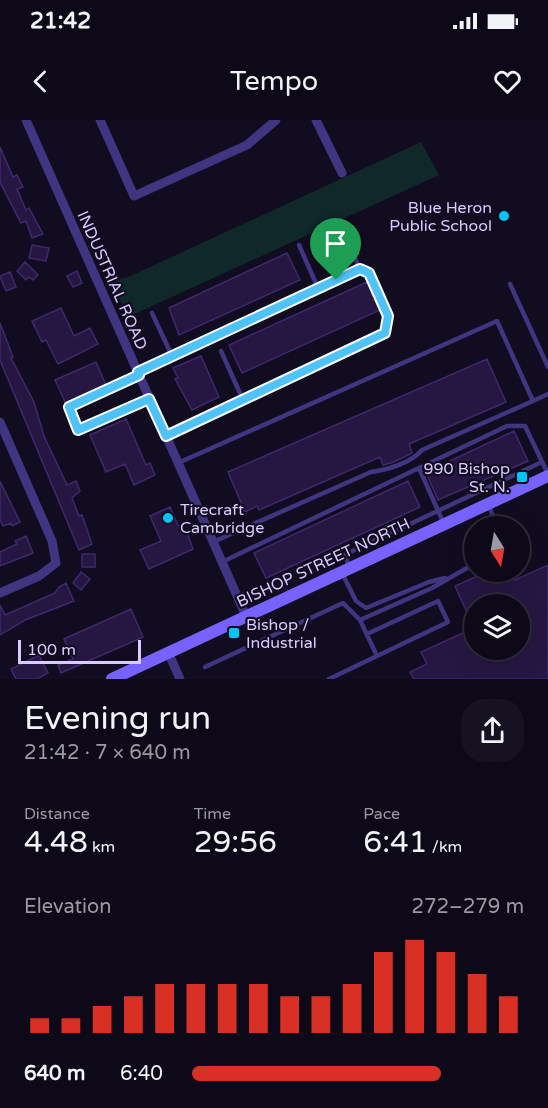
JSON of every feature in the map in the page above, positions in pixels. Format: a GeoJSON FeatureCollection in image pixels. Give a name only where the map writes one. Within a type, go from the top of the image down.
{"type":"FeatureCollection","features":[{"type":"Feature","properties":{"kind":"main road","name":"BISHOP STREET NORTH"},"geometry":{"type":"LineString","coordinates":[[112,679],[548,475]]}},
{"type":"Feature","properties":{"kind":"street","name":"INDUSTRIAL ROAD"},"geometry":{"type":"LineString","coordinates":[[26,120],[246,616]]}},
{"type":"Feature","properties":{"kind":"street"},"geometry":{"type":"LineString","coordinates":[[100,120],[134,196],[247,145],[276,120]]}},
{"type":"Feature","properties":{"kind":"street"},"geometry":{"type":"LineString","coordinates":[[316,120],[342,173]]}},
{"type":"Feature","properties":{"kind":"street"},"geometry":{"type":"LineString","coordinates":[[0,422],[52,541],[56,563],[39,576],[0,593]]}},
{"type":"Feature","properties":{"kind":"street"},"geometry":{"type":"LineString","coordinates":[[169,654],[180,679]]}},
{"type":"Feature","properties":{"kind":"lane"},"geometry":{"type":"LineString","coordinates":[[166,436],[385,333],[388,316],[369,273],[360,269],[339,226]]}},
{"type":"Feature","properties":{"kind":"lane"},"geometry":{"type":"LineString","coordinates":[[317,237],[336,280]]}},
{"type":"Feature","properties":{"kind":"lane"},"geometry":{"type":"LineString","coordinates":[[298,245],[318,288]]}},
{"type":"Feature","properties":{"kind":"lane"},"geometry":{"type":"LineString","coordinates":[[149,399],[78,430],[69,407],[172,356],[360,269]]}},
{"type":"Feature","properties":{"kind":"lane"},"geometry":{"type":"LineString","coordinates":[[510,284],[548,367]]}},
{"type":"Feature","properties":{"kind":"lane"},"geometry":{"type":"LineString","coordinates":[[152,313],[172,356]]}},
{"type":"Feature","properties":{"kind":"lane"},"geometry":{"type":"LineString","coordinates":[[178,463],[497,321],[533,400]]}},
{"type":"Feature","properties":{"kind":"lane"},"geometry":{"type":"LineString","coordinates":[[220,351],[243,400]]}},
{"type":"Feature","properties":{"kind":"lane"},"geometry":{"type":"LineString","coordinates":[[213,542],[370,472],[383,471],[417,456],[422,450],[548,394]]}},
{"type":"Feature","properties":{"kind":"lane"},"geometry":{"type":"LineString","coordinates":[[222,562],[515,424],[525,426],[548,475]]}},
{"type":"Feature","properties":{"kind":"lane"},"geometry":{"type":"LineString","coordinates":[[446,578],[429,582],[366,608],[356,601],[346,570],[344,555],[542,462]]}},
{"type":"Feature","properties":{"kind":"lane"},"geometry":{"type":"LineString","coordinates":[[419,468],[444,524]]}},
{"type":"Feature","properties":{"kind":"lane"},"geometry":{"type":"LineString","coordinates":[[488,504],[493,516]]}},
{"type":"Feature","properties":{"kind":"lane"},"geometry":{"type":"LineString","coordinates":[[360,620],[432,588],[464,569]]}},
{"type":"Feature","properties":{"kind":"lane"},"geometry":{"type":"LineString","coordinates":[[329,679],[448,622],[438,601],[367,634]]}},
{"type":"Feature","properties":{"kind":"lane"},"geometry":{"type":"LineString","coordinates":[[205,668],[343,603],[360,620],[377,656]]}},
{"type":"Feature","properties":{"kind":"green space"},"geometry":{"type":"Polygon","coordinates":[[[421,142],[439,175],[128,317],[110,279],[126,278],[421,142]]]}},
{"type":"Feature","properties":{"kind":"building"},"geometry":{"type":"Polygon","coordinates":[[[0,147],[13,177],[17,175],[23,187],[17,189],[26,210],[29,208],[43,234],[32,238],[26,221],[21,223],[0,182],[0,147]]]}},
{"type":"Feature","properties":{"kind":"building"},"geometry":{"type":"Polygon","coordinates":[[[32,245],[49,248],[46,261],[29,258],[32,245]]]}},
{"type":"Feature","properties":{"kind":"building"},"geometry":{"type":"Polygon","coordinates":[[[287,253],[300,280],[179,335],[169,308],[287,253]]]}},
{"type":"Feature","properties":{"kind":"building"},"geometry":{"type":"Polygon","coordinates":[[[25,262],[38,275],[33,280],[29,277],[26,280],[17,271],[25,262]]]}},
{"type":"Feature","properties":{"kind":"building"},"geometry":{"type":"Polygon","coordinates":[[[77,271],[82,283],[73,287],[67,276],[77,271]]]}},
{"type":"Feature","properties":{"kind":"building"},"geometry":{"type":"Polygon","coordinates":[[[10,272],[16,287],[6,291],[0,276],[10,272]]]}},
{"type":"Feature","properties":{"kind":"building"},"geometry":{"type":"Polygon","coordinates":[[[367,282],[380,310],[242,373],[229,345],[367,282]]]}},
{"type":"Feature","properties":{"kind":"building"},"geometry":{"type":"Polygon","coordinates":[[[61,308],[74,336],[90,328],[98,344],[58,364],[46,340],[42,342],[32,321],[61,308]]]}},
{"type":"Feature","properties":{"kind":"building"},"geometry":{"type":"Polygon","coordinates":[[[0,323],[13,357],[11,358],[34,402],[44,436],[67,485],[76,481],[80,491],[72,498],[79,516],[82,515],[92,544],[79,550],[0,360],[0,323]]]}},
{"type":"Feature","properties":{"kind":"building"},"geometry":{"type":"Polygon","coordinates":[[[201,356],[219,397],[192,410],[175,379],[178,378],[173,368],[201,356]]]}},
{"type":"Feature","properties":{"kind":"building"},"geometry":{"type":"Polygon","coordinates":[[[487,359],[506,402],[409,444],[412,453],[394,462],[383,465],[380,457],[259,510],[257,506],[245,512],[228,472],[487,359]]]}},
{"type":"Feature","properties":{"kind":"building"},"geometry":{"type":"Polygon","coordinates":[[[96,362],[106,385],[66,404],[55,380],[96,362]]]}},
{"type":"Feature","properties":{"kind":"building"},"geometry":{"type":"Polygon","coordinates":[[[126,419],[146,465],[150,463],[155,475],[134,485],[125,464],[106,472],[90,435],[126,419]]]}},
{"type":"Feature","properties":{"kind":"building"},"geometry":{"type":"Polygon","coordinates":[[[514,431],[528,461],[438,500],[426,472],[514,431]]]}},
{"type":"Feature","properties":{"kind":"building"},"geometry":{"type":"Polygon","coordinates":[[[0,481],[20,522],[12,526],[11,523],[3,526],[0,519],[0,481]]]}},
{"type":"Feature","properties":{"kind":"building"},"geometry":{"type":"Polygon","coordinates":[[[408,481],[420,507],[266,578],[254,553],[408,481]]]}},
{"type":"Feature","properties":{"kind":"building"},"geometry":{"type":"Polygon","coordinates":[[[170,507],[181,532],[186,530],[193,549],[149,569],[140,550],[161,541],[150,516],[170,507]]]}},
{"type":"Feature","properties":{"kind":"building"},"geometry":{"type":"Polygon","coordinates":[[[26,536],[33,553],[0,566],[0,552],[17,544],[15,541],[26,536]]]}},
{"type":"Feature","properties":{"kind":"building"},"geometry":{"type":"Polygon","coordinates":[[[82,554],[95,554],[95,567],[82,567],[82,554]]]}},
{"type":"Feature","properties":{"kind":"building"},"geometry":{"type":"Polygon","coordinates":[[[548,565],[548,679],[414,679],[410,672],[427,664],[421,652],[464,633],[464,660],[530,660],[530,594],[464,594],[464,606],[455,586],[464,582],[530,582],[530,573],[548,565]]]}},
{"type":"Feature","properties":{"kind":"building"},"geometry":{"type":"Polygon","coordinates":[[[81,572],[90,579],[81,590],[73,583],[81,572]]]}},
{"type":"Feature","properties":{"kind":"building"},"geometry":{"type":"Polygon","coordinates":[[[66,583],[74,601],[25,620],[0,635],[0,605],[5,615],[55,593],[66,583]]]}},
{"type":"Feature","properties":{"kind":"building"},"geometry":{"type":"Polygon","coordinates":[[[131,609],[143,637],[61,673],[58,665],[73,659],[64,639],[131,609]]]}},
{"type":"Feature","properties":{"kind":"building"},"geometry":{"type":"Polygon","coordinates":[[[39,655],[48,673],[37,679],[16,679],[11,669],[39,655]]]}},
{"type":"Feature","properties":{"kind":"place","name":"Blue Heron Public School"},"geometry":{"type":"Point","coordinates":[504,216]}},
{"type":"Feature","properties":{"kind":"place","name":"990 Bishop St. N."},"geometry":{"type":"Point","coordinates":[522,477]}},
{"type":"Feature","properties":{"kind":"place","name":"Tirecraft Cambridge"},"geometry":{"type":"Point","coordinates":[168,518]}},
{"type":"Feature","properties":{"kind":"place","name":"Bishop / Industrial"},"geometry":{"type":"Point","coordinates":[234,633]}},
{"type":"Feature","properties":{"kind":"route"},"geometry":{"type":"LineString","coordinates":[[360,269],[369,273],[388,316],[385,333],[166,436],[149,399],[78,430],[69,407],[139,375],[138,372],[336,280],[360,269]]}}]}
